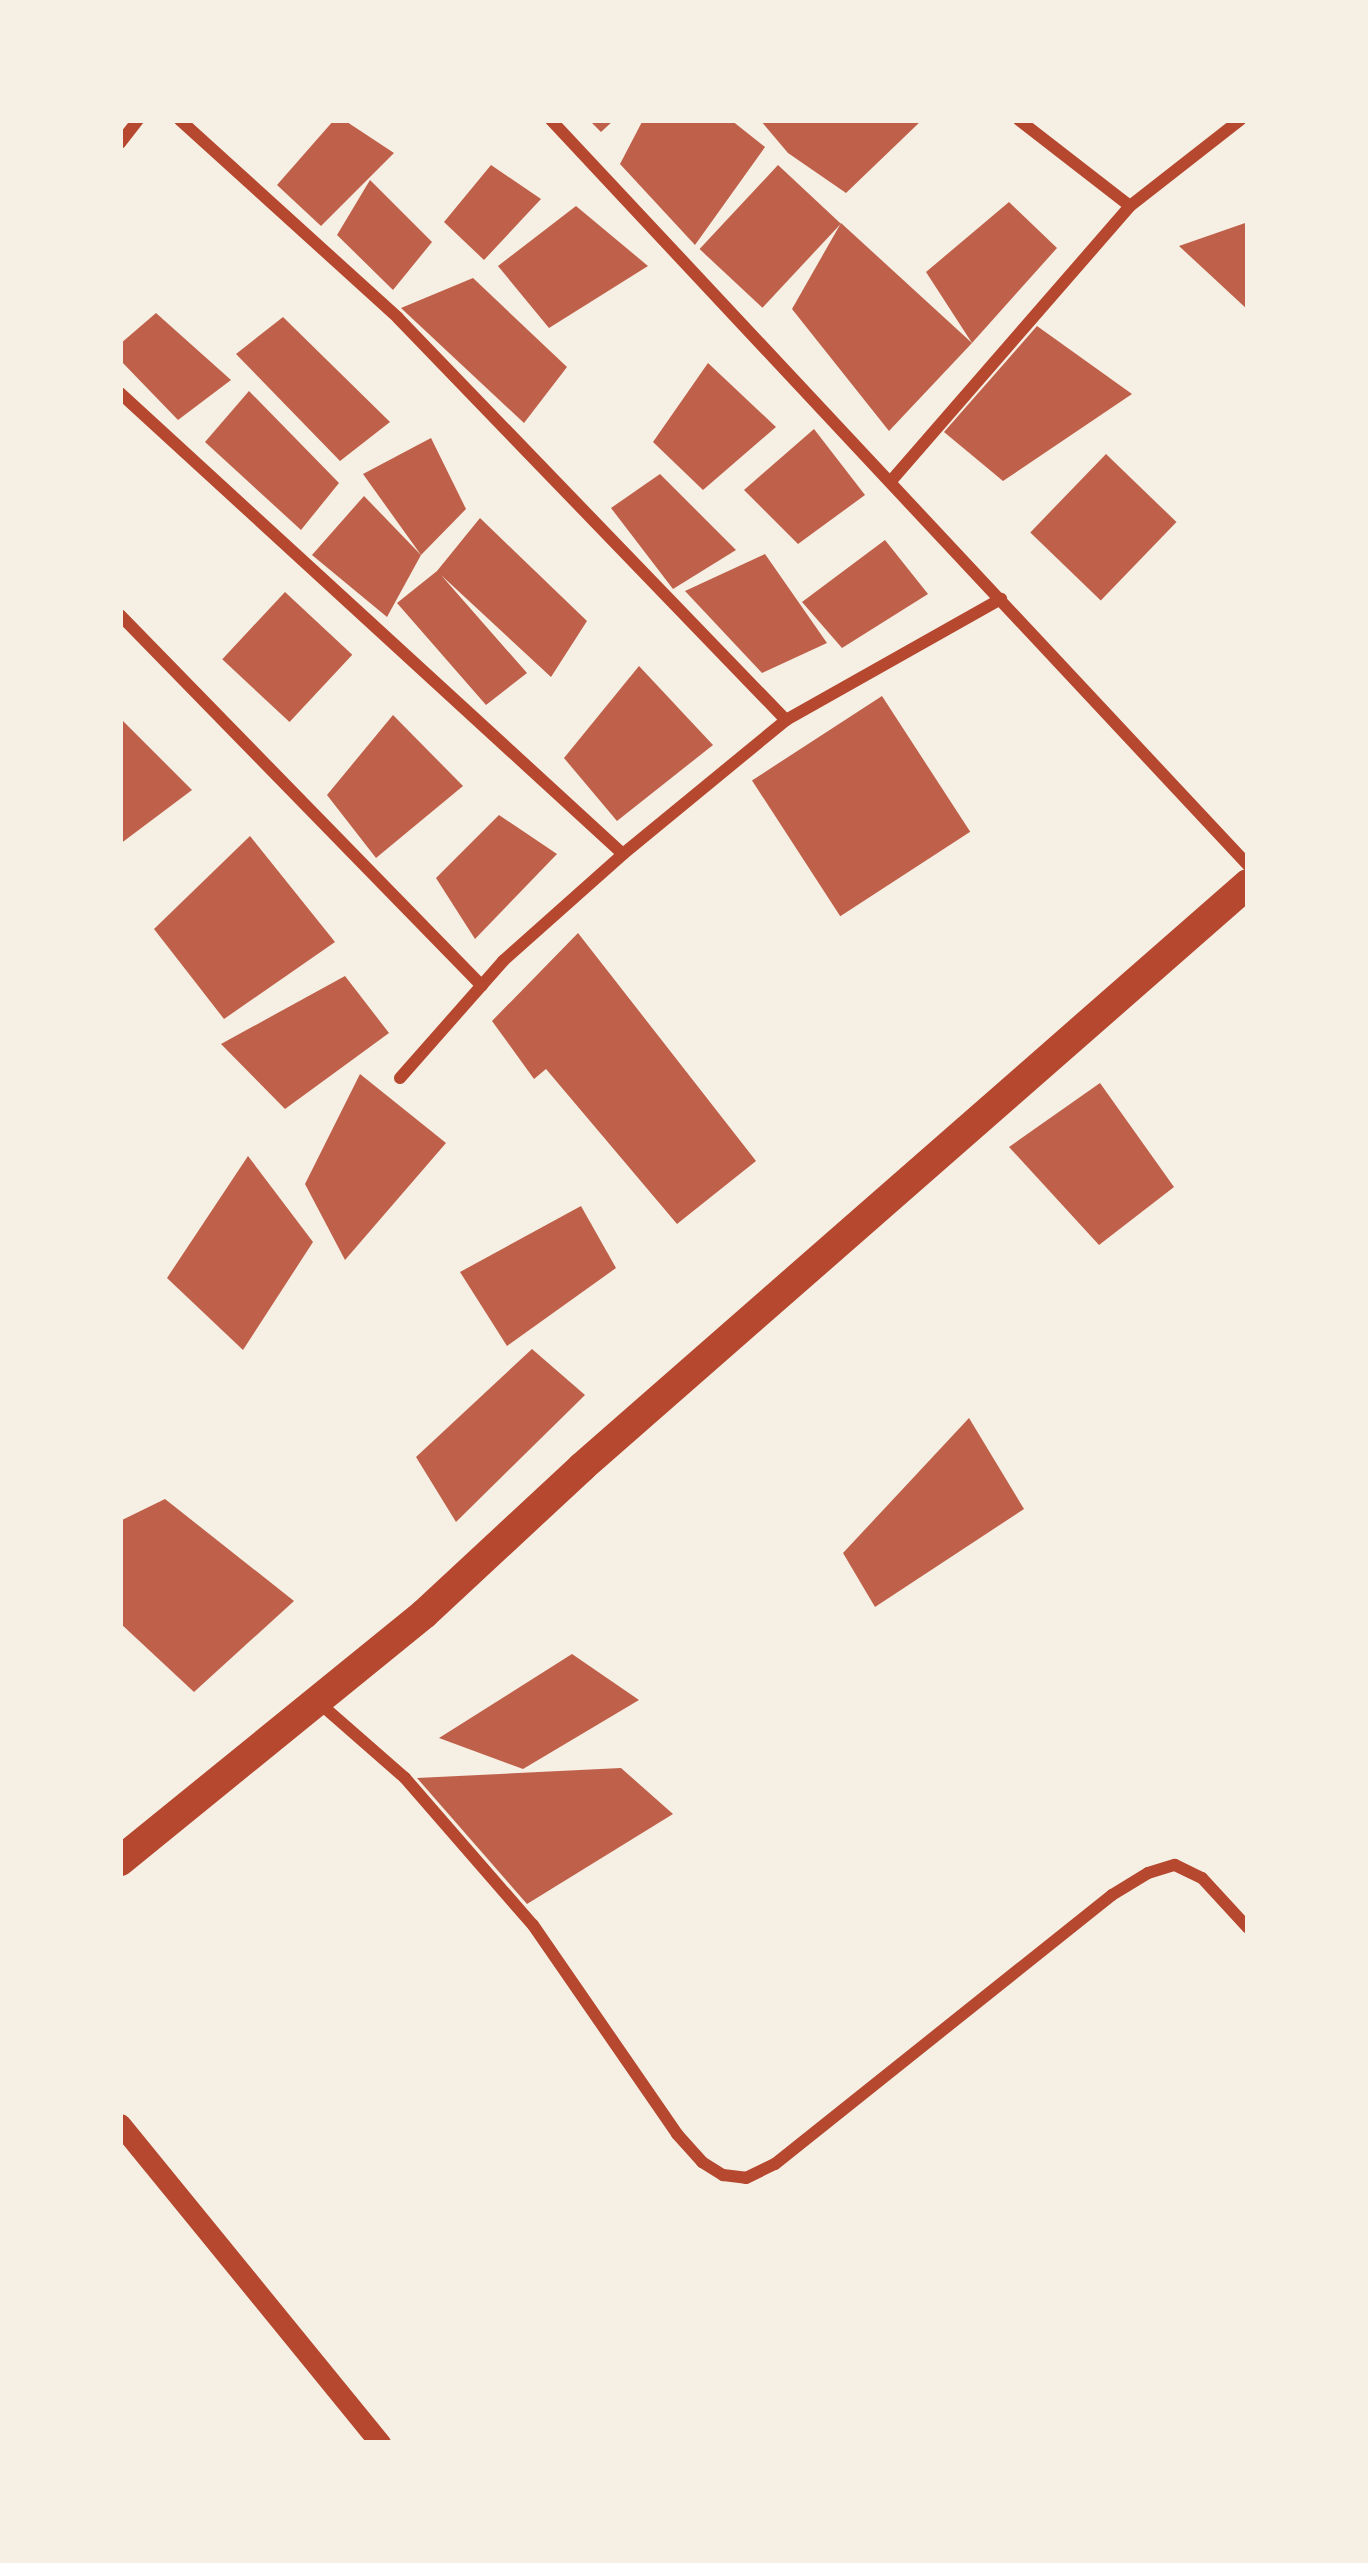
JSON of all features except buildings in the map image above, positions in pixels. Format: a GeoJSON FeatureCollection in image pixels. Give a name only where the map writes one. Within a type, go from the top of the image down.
{"type":"FeatureCollection","features":[{"type":"Feature","properties":{"kind":"main road"},"geometry":{"type":"LineString","coordinates":[[120,1861],[424,1614],[582,1467],[1248,884]]}},
{"type":"Feature","properties":{"kind":"street"},"geometry":{"type":"LineString","coordinates":[[120,143],[138,120]]}},
{"type":"Feature","properties":{"kind":"street"},"geometry":{"type":"LineString","coordinates":[[180,120],[398,318],[787,720]]}},
{"type":"Feature","properties":{"kind":"street"},"geometry":{"type":"LineString","coordinates":[[551,120],[1248,865]]}},
{"type":"Feature","properties":{"kind":"street"},"geometry":{"type":"LineString","coordinates":[[1019,120],[1130,206]]}},
{"type":"Feature","properties":{"kind":"street"},"geometry":{"type":"LineString","coordinates":[[891,481],[1130,206],[1240,120]]}},
{"type":"Feature","properties":{"kind":"street"},"geometry":{"type":"LineString","coordinates":[[120,393],[622,854]]}},
{"type":"Feature","properties":{"kind":"street"},"geometry":{"type":"LineString","coordinates":[[400,1078],[482,986],[622,854],[787,720],[1000,598]]}},
{"type":"Feature","properties":{"kind":"street"},"geometry":{"type":"LineString","coordinates":[[120,615],[482,986]]}},
{"type":"Feature","properties":{"kind":"street"},"geometry":{"type":"LineString","coordinates":[[316,1700],[405,1778],[533,1924],[677,2134],[701,2162],[723,2175],[746,2178],[775,2164],[1094,1910],[1148,1873],[1175,1865],[1202,1878],[1248,1928]]}},
{"type":"Feature","properties":{"kind":"street"},"geometry":{"type":"LineString","coordinates":[[120,2124],[380,2443]]}}]}
